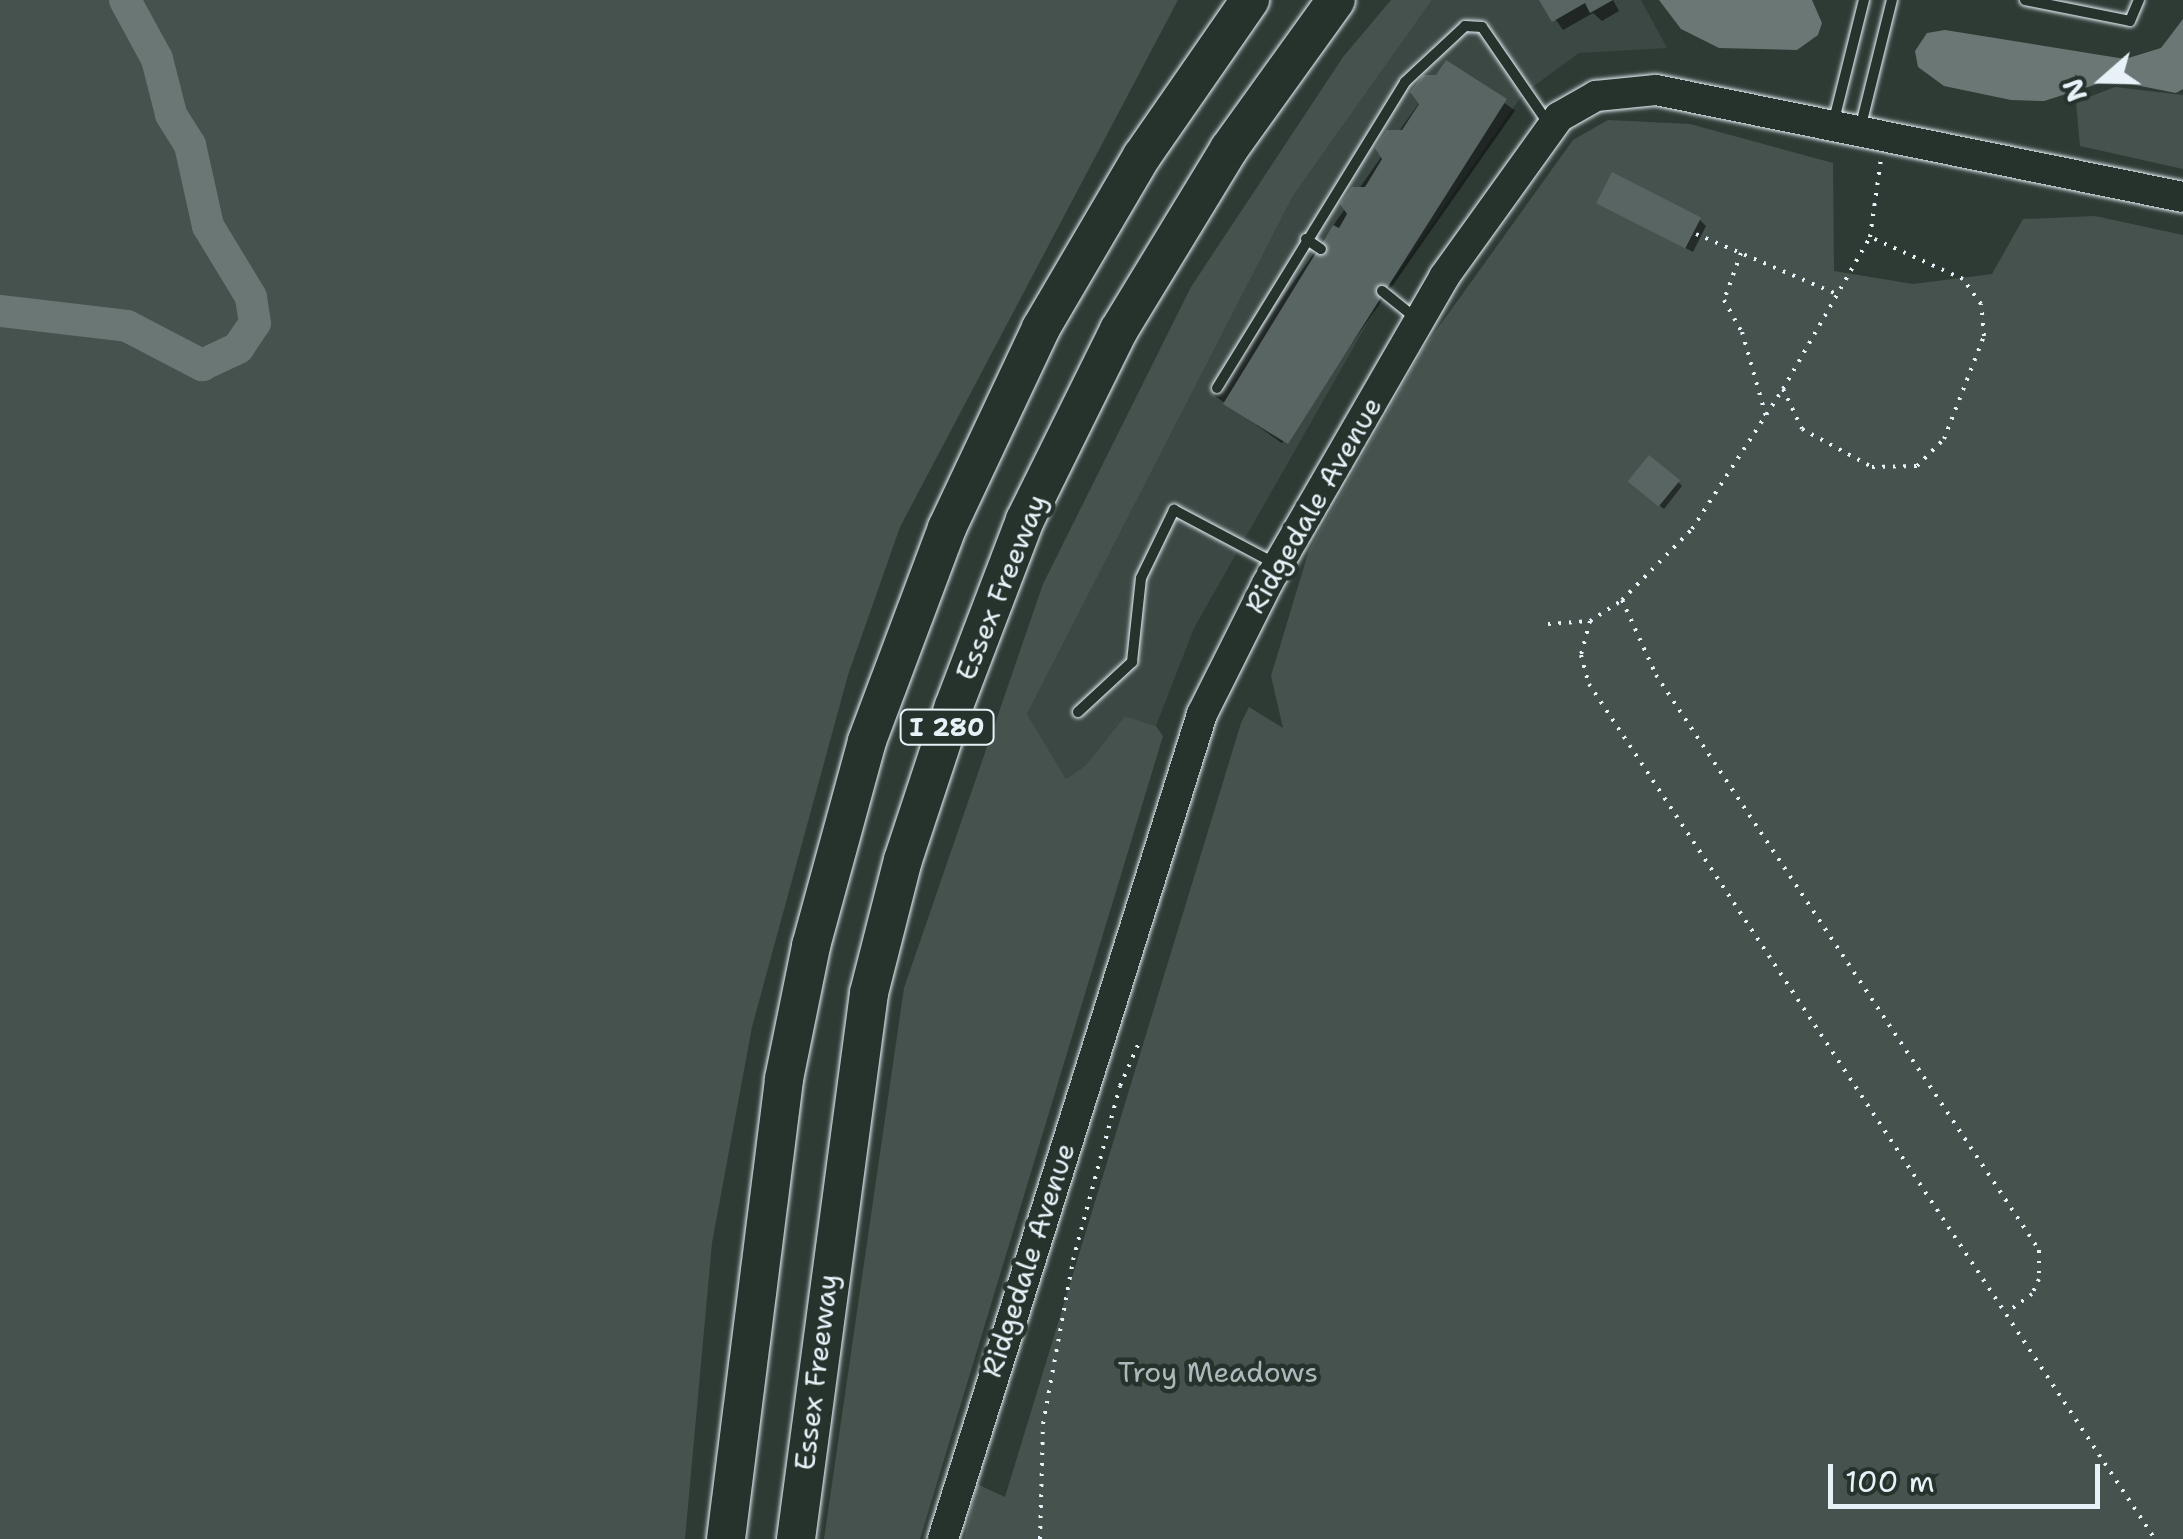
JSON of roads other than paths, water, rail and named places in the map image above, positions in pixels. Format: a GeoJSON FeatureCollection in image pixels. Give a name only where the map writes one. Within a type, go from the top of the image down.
{"type":"FeatureCollection","features":[{"type":"Feature","properties":{"kind":"highway","name":"I 280"},"geometry":{"type":"LineString","coordinates":[[726,1539],[784,1079],[812,946],[867,741],[947,528],[1041,328],[1142,156],[1250,0]]}},
{"type":"Feature","properties":{"kind":"highway","name":"Essex Freeway"},"geometry":{"type":"LineString","coordinates":[[796,1539],[869,993],[903,860],[954,706],[1025,520],[1118,330],[1228,149],[1336,0]]}},
{"type":"Feature","properties":{"kind":"main road","name":"Ridgedale Avenue"},"geometry":{"type":"LineString","coordinates":[[944,1539],[1190,745],[1229,654],[1419,320],[1550,127],[1584,100],[1620,90],[1656,90],[2183,197]]}},
{"type":"Feature","properties":{"kind":"lane"},"geometry":{"type":"LineString","coordinates":[[1859,129],[1864,0]]}},
{"type":"Feature","properties":{"kind":"lane"},"geometry":{"type":"LineString","coordinates":[[1859,129],[1892,0]]}},
{"type":"Feature","properties":{"kind":"lane"},"geometry":{"type":"LineString","coordinates":[[2025,0],[2130,21],[2139,0]]}},
{"type":"Feature","properties":{"kind":"lane"},"geometry":{"type":"LineString","coordinates":[[1217,388],[1306,238],[1406,82],[1466,26],[1482,27],[1550,127]]}},
{"type":"Feature","properties":{"kind":"lane"},"geometry":{"type":"LineString","coordinates":[[1306,238],[1321,249]]}},
{"type":"Feature","properties":{"kind":"lane"},"geometry":{"type":"LineString","coordinates":[[1382,291],[1419,320]]}},
{"type":"Feature","properties":{"kind":"lane"},"geometry":{"type":"LineString","coordinates":[[1078,712],[1132,662],[1141,578],[1174,510],[1278,565]]}},
{"type":"Feature","properties":{"kind":"waterway"},"geometry":{"type":"LineString","coordinates":[[0,311],[127,326],[202,365],[238,348],[255,323],[251,297],[208,226],[190,145],[171,114],[157,59],[125,0]]}},
{"type":"Feature","properties":{"kind":"park label","name":"Troy Meadows"},"geometry":{"type":"Point","coordinates":[1218,1372]}}]}
